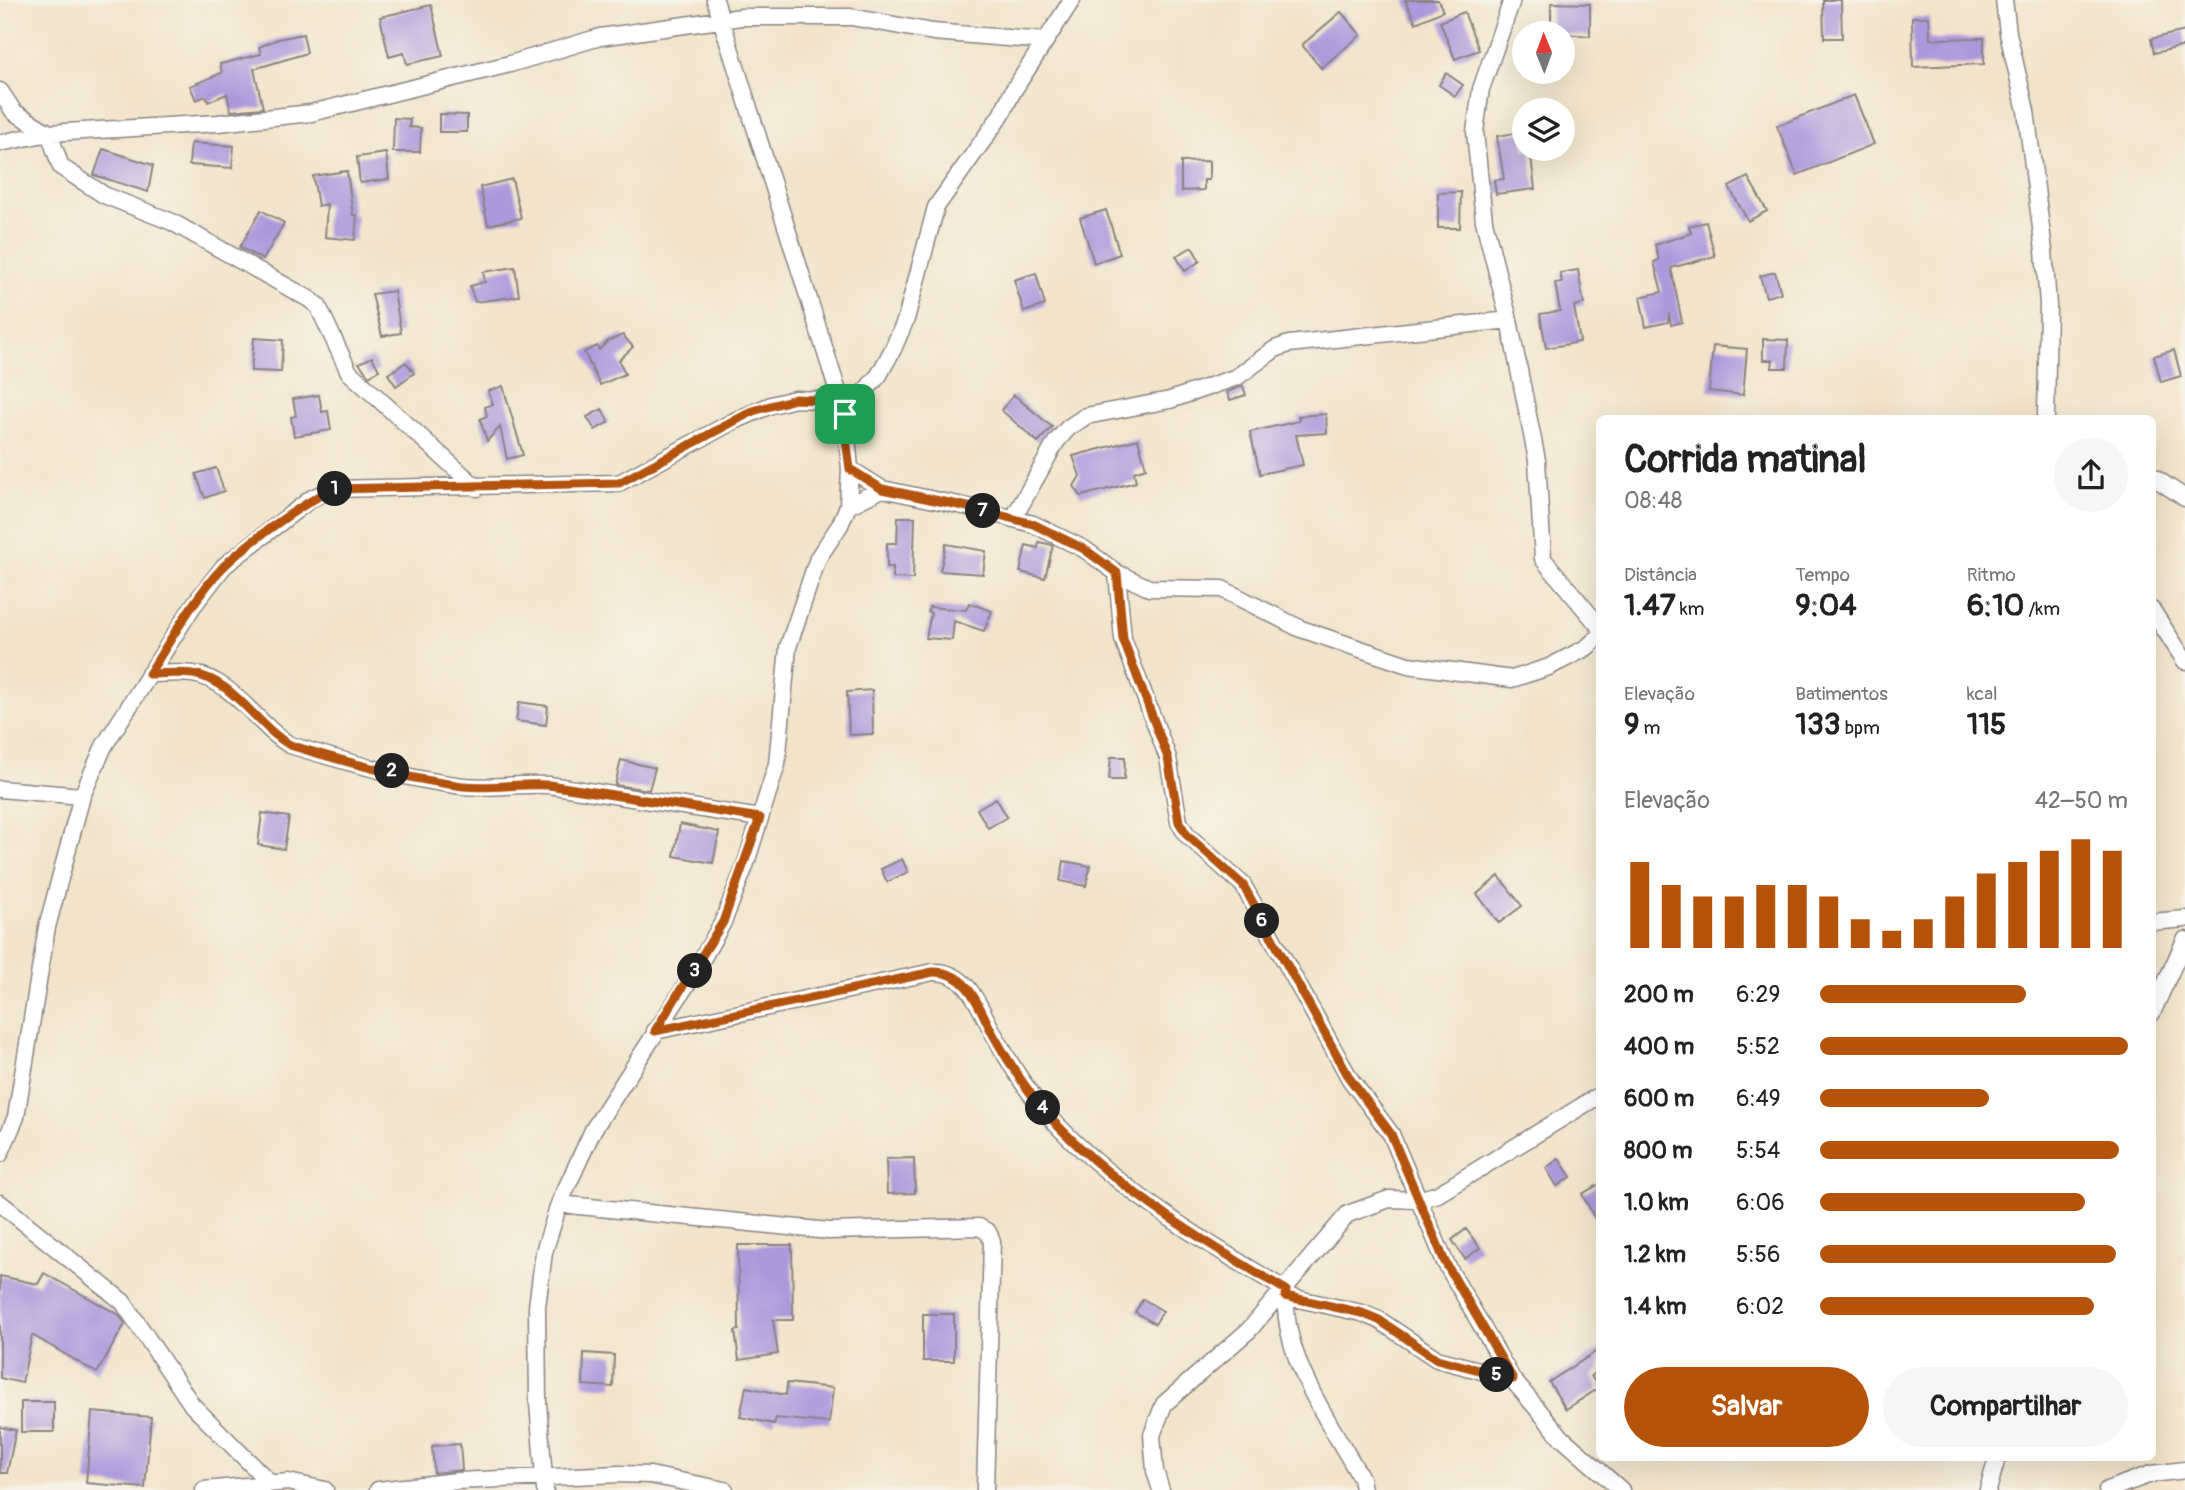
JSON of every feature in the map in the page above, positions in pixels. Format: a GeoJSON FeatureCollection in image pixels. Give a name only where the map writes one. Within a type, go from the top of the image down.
{"type":"FeatureCollection","features":[{"type":"Feature","properties":{"kind":"street"},"geometry":{"type":"LineString","coordinates":[[545,1485],[538,1404],[537,1307],[544,1252],[559,1204],[593,1130],[723,922],[777,764],[782,726],[783,672],[788,647],[818,558],[840,525],[848,506],[850,469],[843,408],[715,0]]}},
{"type":"Feature","properties":{"kind":"street"},"geometry":{"type":"LineString","coordinates":[[843,408],[879,375],[897,339],[906,319],[936,207],[1001,115],[1072,0]]}},
{"type":"Feature","properties":{"kind":"street"},"geometry":{"type":"LineString","coordinates":[[1512,0],[1481,89],[1475,132],[1484,221],[1509,320],[1537,460],[1543,559],[1596,622]]}},
{"type":"Feature","properties":{"kind":"street"},"geometry":{"type":"LineString","coordinates":[[2004,0],[2008,33],[2026,111],[2044,251],[2048,305],[2045,410]]}},
{"type":"Feature","properties":{"kind":"street"},"geometry":{"type":"LineString","coordinates":[[0,142],[49,133],[218,123],[311,113],[510,64],[600,37],[720,19],[828,15],[933,32],[1045,41]]}},
{"type":"Feature","properties":{"kind":"street"},"geometry":{"type":"LineString","coordinates":[[0,91],[14,112],[49,133],[61,167],[104,195],[172,222],[318,306],[349,372],[477,488]]}},
{"type":"Feature","properties":{"kind":"street"},"geometry":{"type":"LineString","coordinates":[[0,142],[14,112]]}},
{"type":"Feature","properties":{"kind":"street"},"geometry":{"type":"LineString","coordinates":[[1013,519],[1056,442],[1068,428],[1086,416],[1170,400],[1237,377],[1276,349],[1289,344],[1509,320]]}},
{"type":"Feature","properties":{"kind":"street"},"geometry":{"type":"LineString","coordinates":[[0,1154],[16,1117],[47,927],[82,796],[104,746],[192,606],[224,566],[312,498],[333,489],[371,486],[477,488],[619,483],[732,422],[771,405],[795,399],[843,408]]}},
{"type":"Feature","properties":{"kind":"street"},"geometry":{"type":"LineString","coordinates":[[850,469],[882,489],[1033,524],[1075,544],[1117,573],[1149,589],[1222,589],[1301,629],[1408,665],[1512,679],[1526,677],[1593,647]]}},
{"type":"Feature","properties":{"kind":"street"},"geometry":{"type":"LineString","coordinates":[[2156,479],[2185,498]]}},
{"type":"Feature","properties":{"kind":"street"},"geometry":{"type":"LineString","coordinates":[[848,506],[882,489]]}},
{"type":"Feature","properties":{"kind":"street"},"geometry":{"type":"LineString","coordinates":[[1117,573],[1123,639],[1168,758],[1179,822],[1187,835],[1243,885],[1350,1079],[1391,1134],[1445,1262],[1513,1379],[1562,1438],[1621,1490]]}},
{"type":"Feature","properties":{"kind":"street"},"geometry":{"type":"LineString","coordinates":[[2156,616],[2185,661]]}},
{"type":"Feature","properties":{"kind":"street"},"geometry":{"type":"LineString","coordinates":[[149,674],[194,674],[212,680],[225,688],[274,736],[290,745],[436,782],[487,787],[521,783],[549,785],[760,818]]}},
{"type":"Feature","properties":{"kind":"street"},"geometry":{"type":"LineString","coordinates":[[0,789],[82,796]]}},
{"type":"Feature","properties":{"kind":"street"},"geometry":{"type":"LineString","coordinates":[[2156,922],[2182,923]]}},
{"type":"Feature","properties":{"kind":"street"},"geometry":{"type":"LineString","coordinates":[[2156,1004],[2185,940]]}},
{"type":"Feature","properties":{"kind":"street"},"geometry":{"type":"LineString","coordinates":[[655,1031],[933,972],[945,972],[958,977],[968,986],[1006,1056],[1060,1128],[1117,1177],[1285,1293],[1362,1313],[1379,1320],[1437,1359],[1513,1379]]}},
{"type":"Feature","properties":{"kind":"street"},"geometry":{"type":"LineString","coordinates":[[1161,1490],[1153,1461],[1152,1435],[1164,1404],[1249,1330],[1285,1293],[1325,1238],[1348,1214],[1389,1199],[1418,1200],[1450,1187],[1596,1097]]}},
{"type":"Feature","properties":{"kind":"street"},"geometry":{"type":"LineString","coordinates":[[0,1203],[123,1303],[192,1405],[270,1483]]}},
{"type":"Feature","properties":{"kind":"street"},"geometry":{"type":"LineString","coordinates":[[559,1204],[829,1231],[979,1227],[988,1232],[992,1241],[985,1490]]}},
{"type":"Feature","properties":{"kind":"street"},"geometry":{"type":"LineString","coordinates":[[1285,1293],[1292,1342],[1303,1372],[1361,1478],[1363,1490]]}},
{"type":"Feature","properties":{"kind":"street"},"geometry":{"type":"LineString","coordinates":[[1988,1490],[1996,1461]]}},
{"type":"Feature","properties":{"kind":"street"},"geometry":{"type":"LineString","coordinates":[[2107,1490],[2151,1474],[2185,1470]]}},
{"type":"Feature","properties":{"kind":"street"},"geometry":{"type":"LineString","coordinates":[[378,1490],[457,1482],[545,1485],[619,1474],[650,1475],[724,1490]]}},
{"type":"Feature","properties":{"kind":"street"},"geometry":{"type":"LineString","coordinates":[[204,1490],[270,1483],[324,1490]]}},
{"type":"Feature","properties":{"kind":"building"},"geometry":{"type":"Polygon","coordinates":[[[1405,0],[1438,0],[1443,11],[1416,23],[1405,0]]]}},
{"type":"Feature","properties":{"kind":"building"},"geometry":{"type":"Polygon","coordinates":[[[1823,0],[1841,0],[1842,38],[1824,38],[1823,0]]]}},
{"type":"Feature","properties":{"kind":"building"},"geometry":{"type":"Polygon","coordinates":[[[1551,3],[1590,4],[1590,36],[1575,35],[1575,21],[1551,21],[1551,3]]]}},
{"type":"Feature","properties":{"kind":"building"},"geometry":{"type":"Polygon","coordinates":[[[431,5],[443,56],[407,64],[404,53],[389,57],[380,17],[431,5]]]}},
{"type":"Feature","properties":{"kind":"building"},"geometry":{"type":"Polygon","coordinates":[[[1341,12],[1361,35],[1321,68],[1302,45],[1341,12]]]}},
{"type":"Feature","properties":{"kind":"building"},"geometry":{"type":"Polygon","coordinates":[[[1464,12],[1479,50],[1455,59],[1440,22],[1464,12]]]}},
{"type":"Feature","properties":{"kind":"building"},"geometry":{"type":"Polygon","coordinates":[[[1912,17],[1929,17],[1930,39],[1984,38],[1984,64],[1913,67],[1912,17]]]}},
{"type":"Feature","properties":{"kind":"building"},"geometry":{"type":"Polygon","coordinates":[[[2185,31],[2185,46],[2154,53],[2151,39],[2185,31]]]}},
{"type":"Feature","properties":{"kind":"building"},"geometry":{"type":"Polygon","coordinates":[[[303,34],[307,53],[254,69],[263,108],[231,111],[227,94],[208,102],[206,96],[196,100],[190,86],[222,73],[220,64],[261,54],[259,47],[278,39],[303,34]]]}},
{"type":"Feature","properties":{"kind":"building"},"geometry":{"type":"Polygon","coordinates":[[[1446,73],[1463,85],[1455,96],[1439,85],[1446,73]]]}},
{"type":"Feature","properties":{"kind":"building"},"geometry":{"type":"Polygon","coordinates":[[[1854,95],[1874,144],[1797,175],[1777,126],[1854,95]]]}},
{"type":"Feature","properties":{"kind":"building"},"geometry":{"type":"Polygon","coordinates":[[[439,114],[467,115],[467,132],[439,132],[439,114]]]}},
{"type":"Feature","properties":{"kind":"building"},"geometry":{"type":"Polygon","coordinates":[[[394,118],[410,119],[409,127],[421,128],[420,152],[393,152],[394,118]]]}},
{"type":"Feature","properties":{"kind":"building"},"geometry":{"type":"Polygon","coordinates":[[[1512,134],[1512,161],[1532,161],[1535,189],[1496,194],[1494,180],[1504,179],[1497,136],[1512,134]]]}},
{"type":"Feature","properties":{"kind":"building"},"geometry":{"type":"Polygon","coordinates":[[[191,143],[234,146],[232,168],[189,165],[191,143]]]}},
{"type":"Feature","properties":{"kind":"building"},"geometry":{"type":"Polygon","coordinates":[[[103,149],[153,165],[148,192],[94,175],[103,149]]]}},
{"type":"Feature","properties":{"kind":"building"},"geometry":{"type":"Polygon","coordinates":[[[386,153],[389,179],[360,183],[357,157],[386,153]]]}},
{"type":"Feature","properties":{"kind":"building"},"geometry":{"type":"Polygon","coordinates":[[[1209,161],[1209,180],[1204,180],[1204,190],[1181,191],[1181,162],[1209,161]]]}},
{"type":"Feature","properties":{"kind":"building"},"geometry":{"type":"Polygon","coordinates":[[[347,171],[353,215],[357,215],[355,240],[325,237],[327,204],[318,206],[313,176],[347,171]]]}},
{"type":"Feature","properties":{"kind":"building"},"geometry":{"type":"Polygon","coordinates":[[[1748,177],[1767,211],[1748,221],[1729,187],[1748,177]]]}},
{"type":"Feature","properties":{"kind":"building"},"geometry":{"type":"Polygon","coordinates":[[[512,179],[521,218],[488,225],[480,187],[512,179]]]}},
{"type":"Feature","properties":{"kind":"building"},"geometry":{"type":"Polygon","coordinates":[[[1461,192],[1460,228],[1438,228],[1438,193],[1461,192]]]}},
{"type":"Feature","properties":{"kind":"building"},"geometry":{"type":"Polygon","coordinates":[[[261,210],[284,223],[263,260],[240,247],[261,210]]]}},
{"type":"Feature","properties":{"kind":"building"},"geometry":{"type":"Polygon","coordinates":[[[1106,210],[1120,254],[1094,263],[1080,218],[1106,210]]]}},
{"type":"Feature","properties":{"kind":"building"},"geometry":{"type":"Polygon","coordinates":[[[1706,222],[1715,256],[1671,268],[1682,322],[1671,325],[1669,314],[1668,322],[1646,327],[1640,297],[1662,292],[1654,262],[1659,260],[1655,245],[1691,233],[1689,226],[1706,222]]]}},
{"type":"Feature","properties":{"kind":"building"},"geometry":{"type":"Polygon","coordinates":[[[1192,247],[1200,261],[1185,271],[1176,256],[1192,247]]]}},
{"type":"Feature","properties":{"kind":"building"},"geometry":{"type":"Polygon","coordinates":[[[515,267],[519,296],[475,302],[470,286],[485,282],[483,272],[515,267]]]}},
{"type":"Feature","properties":{"kind":"building"},"geometry":{"type":"Polygon","coordinates":[[[1578,270],[1584,304],[1574,306],[1580,342],[1546,348],[1540,314],[1560,311],[1555,283],[1562,282],[1560,273],[1578,270]]]}},
{"type":"Feature","properties":{"kind":"building"},"geometry":{"type":"Polygon","coordinates":[[[1775,272],[1781,293],[1766,297],[1760,276],[1775,272]]]}},
{"type":"Feature","properties":{"kind":"building"},"geometry":{"type":"Polygon","coordinates":[[[1036,273],[1045,305],[1024,312],[1014,280],[1036,273]]]}},
{"type":"Feature","properties":{"kind":"building"},"geometry":{"type":"Polygon","coordinates":[[[394,291],[401,333],[382,336],[372,294],[394,291]]]}},
{"type":"Feature","properties":{"kind":"building"},"geometry":{"type":"Polygon","coordinates":[[[623,335],[633,347],[619,360],[625,374],[600,385],[584,352],[597,346],[599,350],[608,341],[623,335]]]}},
{"type":"Feature","properties":{"kind":"building"},"geometry":{"type":"Polygon","coordinates":[[[254,338],[283,340],[281,372],[251,371],[254,338]]]}},
{"type":"Feature","properties":{"kind":"building"},"geometry":{"type":"Polygon","coordinates":[[[1763,339],[1788,340],[1787,368],[1772,368],[1773,360],[1763,360],[1763,339]]]}},
{"type":"Feature","properties":{"kind":"building"},"geometry":{"type":"Polygon","coordinates":[[[1713,346],[1747,349],[1743,395],[1709,391],[1713,346]]]}},
{"type":"Feature","properties":{"kind":"building"},"geometry":{"type":"Polygon","coordinates":[[[2174,350],[2181,376],[2161,382],[2154,356],[2174,350]]]}},
{"type":"Feature","properties":{"kind":"building"},"geometry":{"type":"Polygon","coordinates":[[[372,357],[379,370],[369,376],[359,363],[372,357]]]}},
{"type":"Feature","properties":{"kind":"building"},"geometry":{"type":"Polygon","coordinates":[[[406,362],[414,373],[396,386],[388,374],[406,362]]]}},
{"type":"Feature","properties":{"kind":"building"},"geometry":{"type":"Polygon","coordinates":[[[503,386],[523,455],[507,459],[500,427],[487,441],[480,419],[487,416],[485,407],[493,404],[488,391],[503,386]]]}},
{"type":"Feature","properties":{"kind":"building"},"geometry":{"type":"Polygon","coordinates":[[[1243,386],[1246,395],[1230,400],[1227,392],[1243,386]]]}},
{"type":"Feature","properties":{"kind":"building"},"geometry":{"type":"Polygon","coordinates":[[[319,395],[322,412],[328,411],[331,430],[294,436],[291,417],[296,416],[293,399],[319,395]]]}},
{"type":"Feature","properties":{"kind":"building"},"geometry":{"type":"Polygon","coordinates":[[[1014,395],[1052,427],[1038,442],[1001,410],[1014,395]]]}},
{"type":"Feature","properties":{"kind":"building"},"geometry":{"type":"Polygon","coordinates":[[[602,409],[609,422],[595,430],[587,417],[602,409]]]}},
{"type":"Feature","properties":{"kind":"building"},"geometry":{"type":"Polygon","coordinates":[[[1326,414],[1327,433],[1296,435],[1303,465],[1260,474],[1250,432],[1299,421],[1298,416],[1326,414]]]}},
{"type":"Feature","properties":{"kind":"building"},"geometry":{"type":"Polygon","coordinates":[[[1138,439],[1146,468],[1134,472],[1136,482],[1081,496],[1074,486],[1080,476],[1073,456],[1138,439]]]}},
{"type":"Feature","properties":{"kind":"building"},"geometry":{"type":"Polygon","coordinates":[[[216,468],[224,491],[205,498],[196,474],[216,468]]]}},
{"type":"Feature","properties":{"kind":"building"},"geometry":{"type":"Polygon","coordinates":[[[898,517],[915,517],[913,579],[893,578],[893,567],[887,567],[887,543],[897,543],[898,517]]]}},
{"type":"Feature","properties":{"kind":"building"},"geometry":{"type":"Polygon","coordinates":[[[1039,542],[1053,545],[1045,578],[1020,572],[1026,545],[1038,548],[1039,542]]]}},
{"type":"Feature","properties":{"kind":"building"},"geometry":{"type":"Polygon","coordinates":[[[946,544],[986,551],[983,574],[940,571],[946,544]]]}},
{"type":"Feature","properties":{"kind":"building"},"geometry":{"type":"Polygon","coordinates":[[[969,603],[992,611],[984,631],[954,621],[952,640],[926,638],[931,613],[928,612],[929,607],[966,610],[969,603]]]}},
{"type":"Feature","properties":{"kind":"building"},"geometry":{"type":"Polygon","coordinates":[[[872,690],[873,734],[849,735],[847,692],[872,690]]]}},
{"type":"Feature","properties":{"kind":"building"},"geometry":{"type":"Polygon","coordinates":[[[519,702],[548,706],[546,725],[516,721],[519,702]]]}},
{"type":"Feature","properties":{"kind":"building"},"geometry":{"type":"Polygon","coordinates":[[[1111,757],[1125,757],[1124,780],[1109,780],[1111,757]]]}},
{"type":"Feature","properties":{"kind":"building"},"geometry":{"type":"Polygon","coordinates":[[[621,760],[655,768],[649,790],[615,785],[621,760]]]}},
{"type":"Feature","properties":{"kind":"building"},"geometry":{"type":"Polygon","coordinates":[[[996,798],[1007,817],[988,828],[977,809],[996,798]]]}},
{"type":"Feature","properties":{"kind":"building"},"geometry":{"type":"Polygon","coordinates":[[[262,813],[289,817],[284,849],[258,845],[262,813]]]}},
{"type":"Feature","properties":{"kind":"building"},"geometry":{"type":"Polygon","coordinates":[[[680,824],[719,832],[713,863],[674,856],[680,824]]]}},
{"type":"Feature","properties":{"kind":"building"},"geometry":{"type":"Polygon","coordinates":[[[902,859],[908,872],[887,882],[881,869],[902,859]]]}},
{"type":"Feature","properties":{"kind":"building"},"geometry":{"type":"Polygon","coordinates":[[[1064,861],[1090,866],[1086,886],[1060,881],[1064,861]]]}},
{"type":"Feature","properties":{"kind":"building"},"geometry":{"type":"Polygon","coordinates":[[[1499,876],[1522,906],[1499,923],[1477,894],[1499,876]]]}},
{"type":"Feature","properties":{"kind":"building"},"geometry":{"type":"Polygon","coordinates":[[[914,1158],[915,1193],[887,1194],[886,1159],[914,1158]]]}},
{"type":"Feature","properties":{"kind":"building"},"geometry":{"type":"Polygon","coordinates":[[[1559,1159],[1571,1177],[1557,1186],[1546,1168],[1559,1159]]]}},
{"type":"Feature","properties":{"kind":"building"},"geometry":{"type":"Polygon","coordinates":[[[1596,1186],[1596,1220],[1582,1194],[1596,1186]]]}},
{"type":"Feature","properties":{"kind":"building"},"geometry":{"type":"Polygon","coordinates":[[[1466,1229],[1480,1248],[1465,1259],[1452,1240],[1466,1229]]]}},
{"type":"Feature","properties":{"kind":"building"},"geometry":{"type":"Polygon","coordinates":[[[738,1245],[792,1245],[793,1320],[773,1320],[778,1354],[739,1360],[735,1331],[739,1330],[738,1245]]]}},
{"type":"Feature","properties":{"kind":"building"},"geometry":{"type":"Polygon","coordinates":[[[44,1273],[119,1315],[125,1324],[97,1373],[32,1335],[22,1383],[0,1378],[0,1276],[38,1284],[44,1273]]]}},
{"type":"Feature","properties":{"kind":"building"},"geometry":{"type":"Polygon","coordinates":[[[1143,1299],[1163,1311],[1155,1324],[1135,1312],[1143,1299]]]}},
{"type":"Feature","properties":{"kind":"building"},"geometry":{"type":"Polygon","coordinates":[[[923,1314],[954,1314],[954,1361],[923,1361],[923,1314]]]}},
{"type":"Feature","properties":{"kind":"building"},"geometry":{"type":"Polygon","coordinates":[[[1596,1352],[1596,1373],[1591,1376],[1596,1384],[1596,1390],[1566,1409],[1549,1382],[1596,1352]]]}},
{"type":"Feature","properties":{"kind":"building"},"geometry":{"type":"Polygon","coordinates":[[[584,1353],[614,1355],[613,1387],[583,1385],[584,1353]]]}},
{"type":"Feature","properties":{"kind":"building"},"geometry":{"type":"Polygon","coordinates":[[[787,1383],[833,1388],[829,1423],[776,1418],[774,1424],[740,1417],[746,1387],[786,1395],[787,1383]]]}},
{"type":"Feature","properties":{"kind":"building"},"geometry":{"type":"Polygon","coordinates":[[[21,1402],[54,1402],[54,1432],[21,1432],[21,1402]]]}},
{"type":"Feature","properties":{"kind":"building"},"geometry":{"type":"Polygon","coordinates":[[[92,1412],[151,1417],[145,1488],[86,1483],[92,1412]]]}},
{"type":"Feature","properties":{"kind":"building"},"geometry":{"type":"Polygon","coordinates":[[[0,1427],[16,1430],[7,1473],[0,1473],[0,1427]]]}},
{"type":"Feature","properties":{"kind":"building"},"geometry":{"type":"Polygon","coordinates":[[[460,1444],[462,1470],[434,1473],[432,1446],[460,1444]]]}},
{"type":"Feature","properties":{"kind":"route"},"geometry":{"type":"LineString","coordinates":[[795,399],[841,401],[845,414],[850,469],[882,489],[1033,524],[1084,549],[1117,573],[1118,611],[1123,639],[1128,659],[1153,712],[1168,758],[1179,822],[1187,835],[1223,864],[1243,885],[1350,1079],[1391,1134],[1445,1262],[1513,1379],[1437,1359],[1391,1327],[1362,1313],[1285,1296],[1286,1290],[1228,1256],[1117,1177],[1060,1128],[1034,1096],[1006,1056],[968,986],[958,977],[945,972],[933,972],[655,1031],[696,970],[723,922],[760,818],[549,785],[521,783],[487,787],[436,782],[290,745],[274,736],[225,688],[212,680],[194,674],[149,674],[192,606],[224,566],[312,498],[333,489],[371,486],[477,488],[619,483],[753,411],[771,405],[795,399]]}}]}
